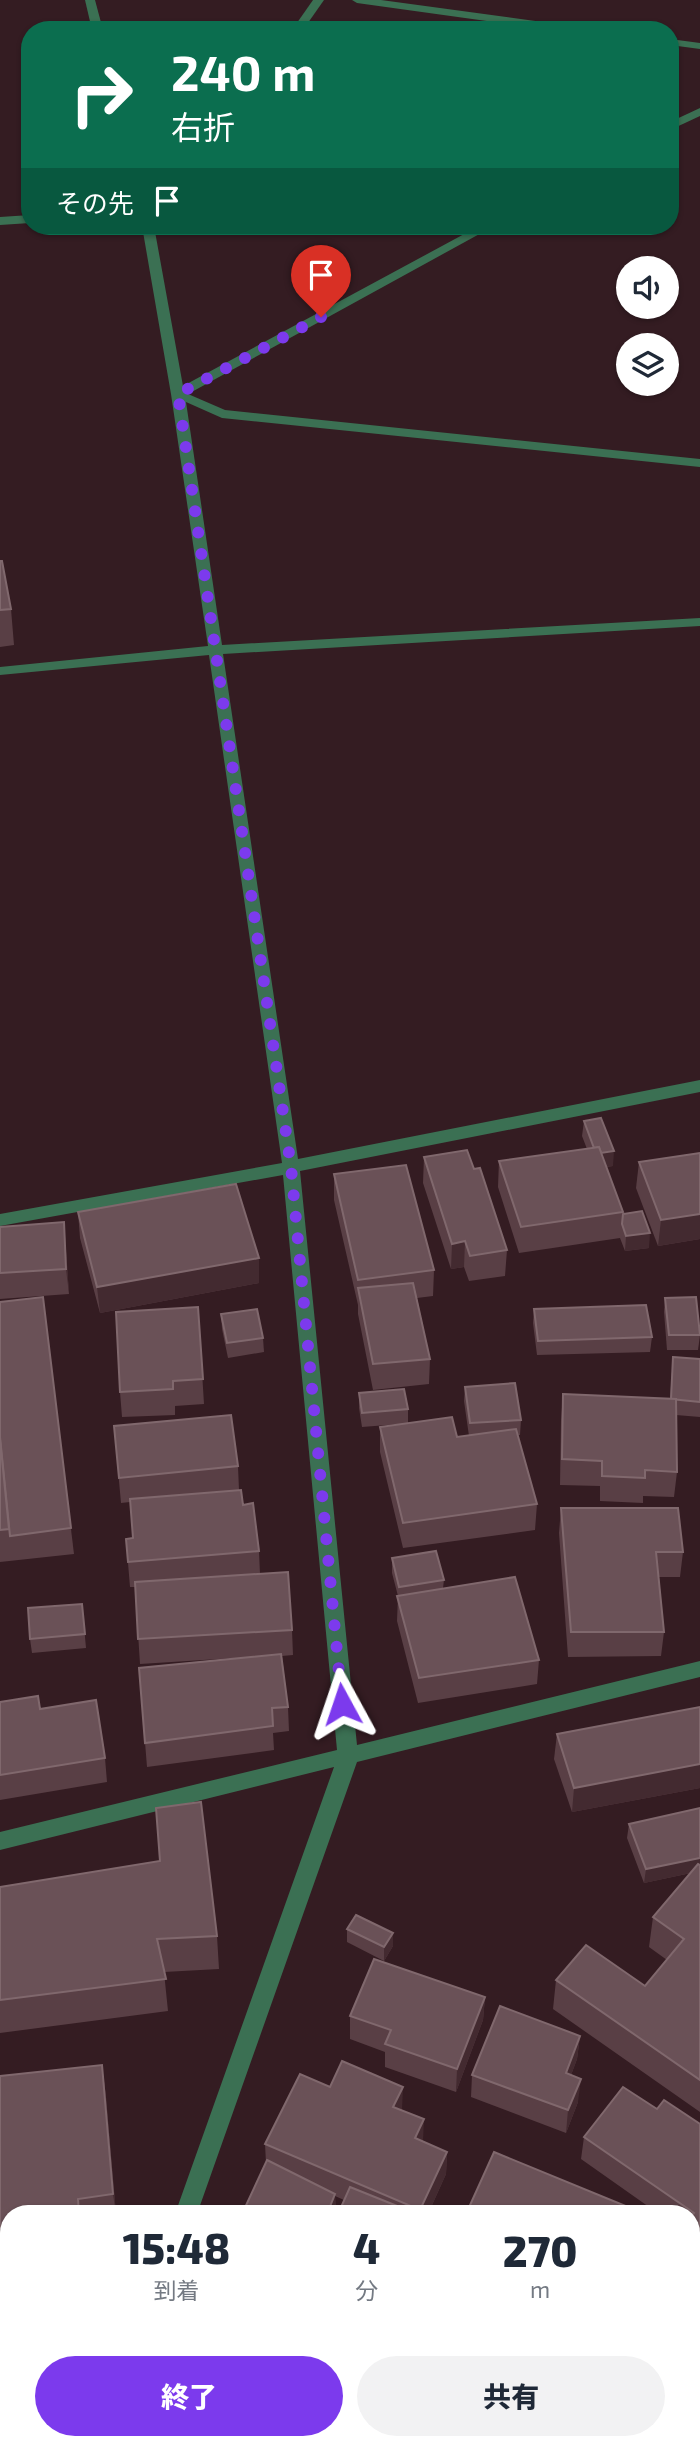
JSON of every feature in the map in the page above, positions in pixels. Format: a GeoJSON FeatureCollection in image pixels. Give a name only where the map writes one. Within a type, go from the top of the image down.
{"type":"FeatureCollection","features":[{"type":"Feature","properties":{"kind":"street"},"geometry":{"type":"LineString","coordinates":[[90,0],[96,21]]}},
{"type":"Feature","properties":{"kind":"street"},"geometry":{"type":"LineString","coordinates":[[304,21],[319,0]]}},
{"type":"Feature","properties":{"kind":"street"},"geometry":{"type":"LineString","coordinates":[[357,0],[512,21]]}},
{"type":"Feature","properties":{"kind":"street"},"geometry":{"type":"LineString","coordinates":[[679,43],[700,46]]}},
{"type":"Feature","properties":{"kind":"street"},"geometry":{"type":"LineString","coordinates":[[679,122],[700,111]]}},
{"type":"Feature","properties":{"kind":"street"},"geometry":{"type":"LineString","coordinates":[[0,221],[21,220]]}},
{"type":"Feature","properties":{"kind":"street"},"geometry":{"type":"LineString","coordinates":[[150,235],[178,394],[291,1167],[348,1758],[189,2205]]}},
{"type":"Feature","properties":{"kind":"street"},"geometry":{"type":"LineString","coordinates":[[178,394],[471,235]]}},
{"type":"Feature","properties":{"kind":"street"},"geometry":{"type":"LineString","coordinates":[[178,394],[222,414],[700,463]]}},
{"type":"Feature","properties":{"kind":"street"},"geometry":{"type":"LineString","coordinates":[[0,671],[215,650],[700,622]]}},
{"type":"Feature","properties":{"kind":"street"},"geometry":{"type":"LineString","coordinates":[[0,1220],[291,1167],[700,1086]]}},
{"type":"Feature","properties":{"kind":"street"},"geometry":{"type":"LineString","coordinates":[[0,1841],[700,1670]]}},
{"type":"Feature","properties":{"kind":"building"},"geometry":{"type":"Polygon","coordinates":[[[2,561],[11,609],[0,610],[2,561]]]}},
{"type":"Feature","properties":{"kind":"building"},"geometry":{"type":"Polygon","coordinates":[[[601,1118],[614,1151],[601,1153],[599,1147],[594,1148],[584,1121],[601,1118]]]}},
{"type":"Feature","properties":{"kind":"building"},"geometry":{"type":"Polygon","coordinates":[[[599,1147],[623,1212],[521,1227],[499,1161],[599,1147]]]}},
{"type":"Feature","properties":{"kind":"building"},"geometry":{"type":"Polygon","coordinates":[[[467,1150],[474,1169],[480,1168],[507,1250],[470,1256],[465,1241],[452,1244],[424,1157],[467,1150]]]}},
{"type":"Feature","properties":{"kind":"building"},"geometry":{"type":"Polygon","coordinates":[[[700,1153],[700,1214],[661,1220],[639,1162],[700,1153]]]}},
{"type":"Feature","properties":{"kind":"building"},"geometry":{"type":"Polygon","coordinates":[[[406,1165],[434,1270],[358,1280],[334,1174],[406,1165]]]}},
{"type":"Feature","properties":{"kind":"building"},"geometry":{"type":"Polygon","coordinates":[[[236,1184],[259,1258],[97,1287],[78,1212],[236,1184]]]}},
{"type":"Feature","properties":{"kind":"building"},"geometry":{"type":"Polygon","coordinates":[[[642,1211],[650,1233],[626,1236],[622,1224],[623,1214],[642,1211]]]}},
{"type":"Feature","properties":{"kind":"building"},"geometry":{"type":"Polygon","coordinates":[[[64,1222],[66,1269],[0,1273],[0,1227],[64,1222]]]}},
{"type":"Feature","properties":{"kind":"building"},"geometry":{"type":"Polygon","coordinates":[[[413,1283],[430,1359],[373,1364],[358,1288],[413,1283]]]}},
{"type":"Feature","properties":{"kind":"building"},"geometry":{"type":"Polygon","coordinates":[[[43,1297],[71,1528],[10,1536],[0,1437],[0,1302],[43,1297]]]}},
{"type":"Feature","properties":{"kind":"building"},"geometry":{"type":"Polygon","coordinates":[[[696,1297],[700,1335],[669,1335],[665,1298],[696,1297]]]}},
{"type":"Feature","properties":{"kind":"building"},"geometry":{"type":"Polygon","coordinates":[[[646,1305],[652,1337],[538,1341],[534,1309],[646,1305]]]}},
{"type":"Feature","properties":{"kind":"building"},"geometry":{"type":"Polygon","coordinates":[[[198,1307],[203,1379],[173,1381],[173,1389],[120,1392],[116,1312],[198,1307]]]}},
{"type":"Feature","properties":{"kind":"building"},"geometry":{"type":"Polygon","coordinates":[[[257,1309],[263,1338],[227,1343],[221,1314],[257,1309]]]}},
{"type":"Feature","properties":{"kind":"building"},"geometry":{"type":"Polygon","coordinates":[[[673,1357],[700,1359],[700,1402],[671,1399],[673,1357]]]}},
{"type":"Feature","properties":{"kind":"building"},"geometry":{"type":"Polygon","coordinates":[[[515,1383],[521,1420],[470,1423],[465,1387],[515,1383]]]}},
{"type":"Feature","properties":{"kind":"building"},"geometry":{"type":"Polygon","coordinates":[[[404,1389],[408,1409],[362,1413],[359,1393],[404,1389]]]}},
{"type":"Feature","properties":{"kind":"building"},"geometry":{"type":"Polygon","coordinates":[[[563,1394],[676,1399],[677,1472],[645,1470],[645,1478],[602,1476],[602,1461],[562,1459],[563,1394]]]}},
{"type":"Feature","properties":{"kind":"building"},"geometry":{"type":"Polygon","coordinates":[[[231,1415],[238,1466],[119,1478],[114,1426],[231,1415]]]}},
{"type":"Feature","properties":{"kind":"building"},"geometry":{"type":"Polygon","coordinates":[[[452,1417],[457,1437],[516,1429],[537,1504],[403,1523],[380,1427],[452,1417]]]}},
{"type":"Feature","properties":{"kind":"building"},"geometry":{"type":"Polygon","coordinates":[[[0,1439],[9,1529],[0,1530],[0,1439]]]}},
{"type":"Feature","properties":{"kind":"building"},"geometry":{"type":"Polygon","coordinates":[[[241,1490],[243,1505],[253,1503],[259,1551],[128,1562],[126,1539],[133,1538],[130,1499],[241,1490]]]}},
{"type":"Feature","properties":{"kind":"building"},"geometry":{"type":"Polygon","coordinates":[[[561,1508],[678,1508],[683,1552],[656,1552],[664,1632],[571,1632],[561,1508]]]}},
{"type":"Feature","properties":{"kind":"building"},"geometry":{"type":"Polygon","coordinates":[[[436,1551],[444,1580],[399,1587],[392,1558],[436,1551]]]}},
{"type":"Feature","properties":{"kind":"building"},"geometry":{"type":"Polygon","coordinates":[[[288,1572],[292,1630],[138,1639],[135,1582],[288,1572]]]}},
{"type":"Feature","properties":{"kind":"building"},"geometry":{"type":"Polygon","coordinates":[[[515,1577],[539,1660],[419,1678],[397,1596],[515,1577]]]}},
{"type":"Feature","properties":{"kind":"building"},"geometry":{"type":"Polygon","coordinates":[[[82,1604],[85,1634],[30,1639],[28,1608],[82,1604]]]}},
{"type":"Feature","properties":{"kind":"building"},"geometry":{"type":"Polygon","coordinates":[[[281,1654],[288,1707],[272,1708],[273,1726],[145,1743],[139,1668],[281,1654]]]}},
{"type":"Feature","properties":{"kind":"building"},"geometry":{"type":"Polygon","coordinates":[[[38,1696],[40,1709],[96,1700],[105,1758],[0,1775],[0,1702],[38,1696]]]}},
{"type":"Feature","properties":{"kind":"building"},"geometry":{"type":"Polygon","coordinates":[[[700,1707],[700,1764],[574,1788],[557,1734],[700,1707]]]}},
{"type":"Feature","properties":{"kind":"building"},"geometry":{"type":"Polygon","coordinates":[[[201,1802],[217,1936],[157,1939],[166,1979],[0,2000],[0,1887],[160,1861],[156,1808],[201,1802]]]}},
{"type":"Feature","properties":{"kind":"building"},"geometry":{"type":"Polygon","coordinates":[[[700,1808],[700,1858],[646,1869],[629,1824],[700,1808]]]}},
{"type":"Feature","properties":{"kind":"building"},"geometry":{"type":"Polygon","coordinates":[[[698,1864],[700,2080],[556,1980],[586,1945],[645,1986],[684,1939],[653,1917],[698,1864]]]}},
{"type":"Feature","properties":{"kind":"building"},"geometry":{"type":"Polygon","coordinates":[[[356,1915],[393,1933],[384,1947],[347,1929],[356,1915]]]}},
{"type":"Feature","properties":{"kind":"building"},"geometry":{"type":"Polygon","coordinates":[[[374,1959],[485,1997],[457,2069],[385,2044],[391,2030],[350,2016],[374,1959]]]}},
{"type":"Feature","properties":{"kind":"building"},"geometry":{"type":"Polygon","coordinates":[[[500,2006],[580,2036],[566,2073],[581,2079],[568,2110],[472,2075],[500,2006]]]}},
{"type":"Feature","properties":{"kind":"building"},"geometry":{"type":"Polygon","coordinates":[[[342,2061],[403,2087],[393,2107],[424,2119],[415,2138],[447,2152],[422,2205],[408,2205],[265,2144],[300,2074],[330,2087],[342,2061]]]}},
{"type":"Feature","properties":{"kind":"building"},"geometry":{"type":"Polygon","coordinates":[[[102,2065],[113,2194],[78,2199],[78,2205],[0,2205],[0,2076],[102,2065]]]}},
{"type":"Feature","properties":{"kind":"building"},"geometry":{"type":"Polygon","coordinates":[[[623,2087],[657,2109],[664,2100],[700,2124],[700,2205],[682,2205],[584,2137],[623,2087]]]}},
{"type":"Feature","properties":{"kind":"building"},"geometry":{"type":"Polygon","coordinates":[[[494,2152],[623,2205],[470,2205],[494,2152]]]}},
{"type":"Feature","properties":{"kind":"building"},"geometry":{"type":"Polygon","coordinates":[[[267,2160],[335,2194],[331,2205],[246,2205],[267,2160]]]}},
{"type":"Feature","properties":{"kind":"building"},"geometry":{"type":"Polygon","coordinates":[[[350,2187],[395,2205],[342,2205],[350,2187]]]}},
{"type":"Feature","properties":{"kind":"route"},"geometry":{"type":"LineString","coordinates":[[321,317],[178,394],[291,1167],[342,1704]]}}]}
